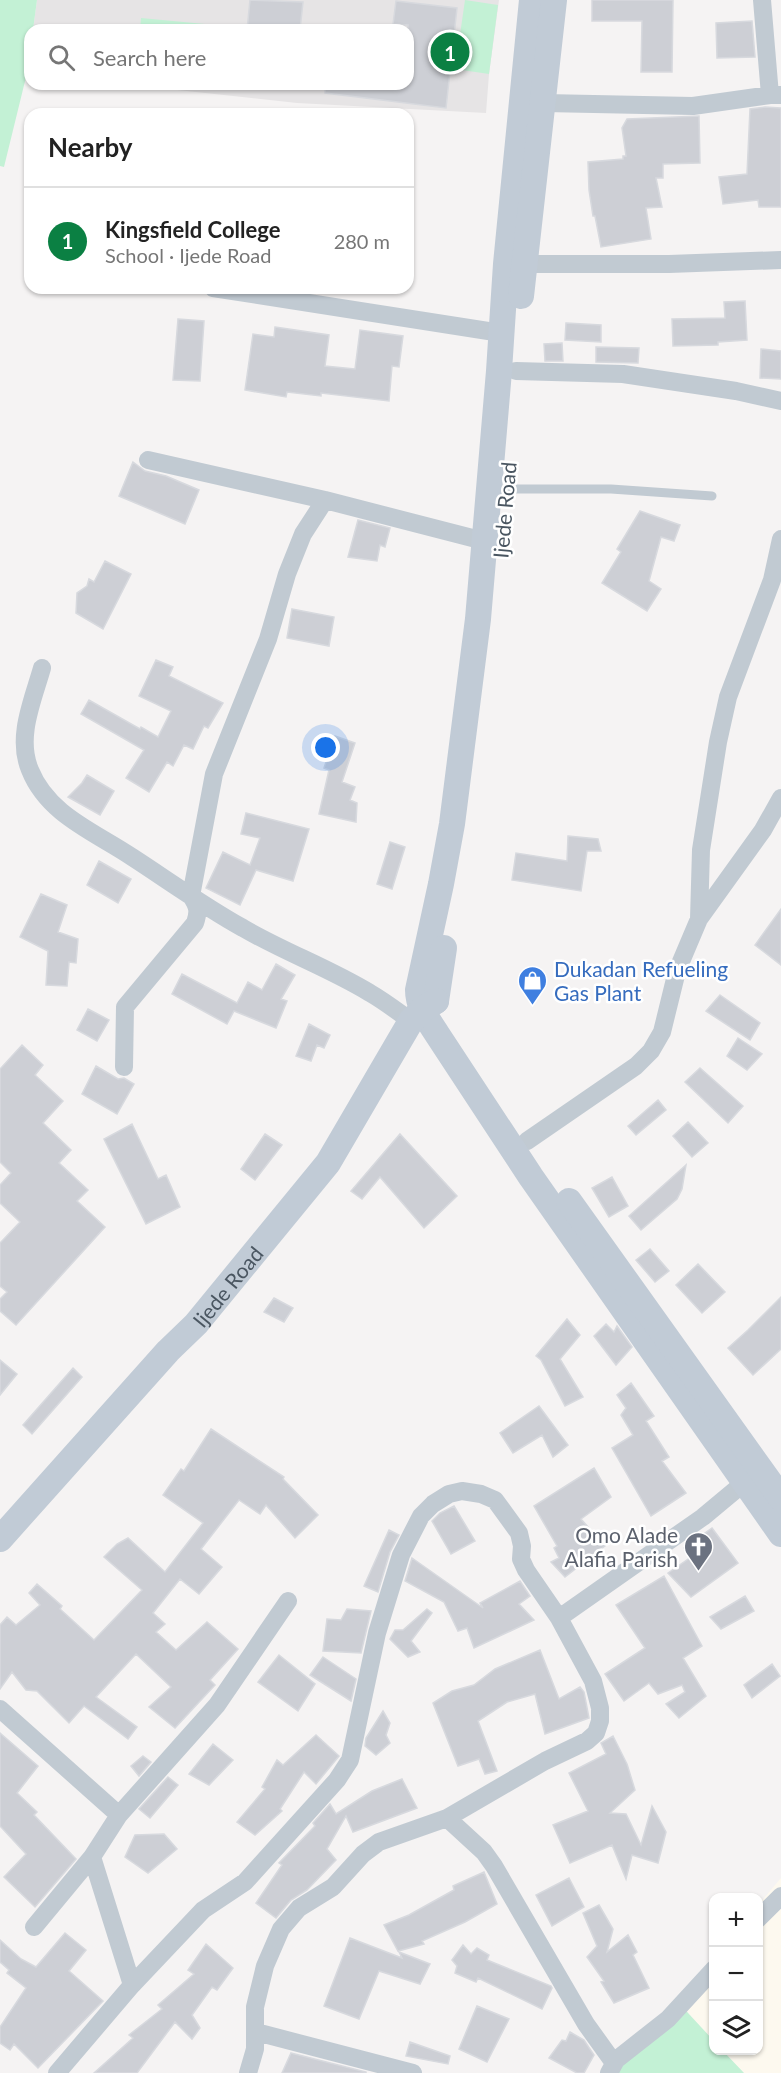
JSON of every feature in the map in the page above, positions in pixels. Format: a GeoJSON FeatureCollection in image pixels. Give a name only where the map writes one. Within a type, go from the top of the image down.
{"type":"FeatureCollection","features":[{"type":"Feature","properties":{"kind":"main road","name":"Ijede Road"},"geometry":{"type":"LineString","coordinates":[[0,1539],[168,1351],[196,1324],[328,1163],[423,1011],[438,977],[470,823],[495,617],[501,333],[532,0]]}},
{"type":"Feature","properties":{"kind":"main road","name":"Ijede Road"},"geometry":{"type":"LineString","coordinates":[[423,1011],[418,990],[452,824],[478,620],[484,541],[497,489],[516,371],[517,333],[524,264],[554,0]]}},
{"type":"Feature","properties":{"kind":"main road"},"geometry":{"type":"LineString","coordinates":[[423,1011],[527,1141],[781,1498]]}},
{"type":"Feature","properties":{"kind":"main road"},"geometry":{"type":"LineString","coordinates":[[423,1011],[531,1177],[781,1534]]}},
{"type":"Feature","properties":{"kind":"street"},"geometry":{"type":"LineString","coordinates":[[544,103],[693,106],[776,95],[762,0]]}},
{"type":"Feature","properties":{"kind":"street"},"geometry":{"type":"LineString","coordinates":[[524,264],[669,264],[781,260]]}},
{"type":"Feature","properties":{"kind":"street"},"geometry":{"type":"LineString","coordinates":[[251,294],[501,333]]}},
{"type":"Feature","properties":{"kind":"street"},"geometry":{"type":"LineString","coordinates":[[516,371],[623,374],[736,391],[781,401]]}},
{"type":"Feature","properties":{"kind":"street"},"geometry":{"type":"LineString","coordinates":[[148,460],[326,500],[484,541]]}},
{"type":"Feature","properties":{"kind":"street"},"geometry":{"type":"LineString","coordinates":[[124,1067],[125,1007],[195,922],[198,908],[191,897],[213,774],[268,639],[287,574],[303,534],[326,500]]}},
{"type":"Feature","properties":{"kind":"street"},"geometry":{"type":"LineString","coordinates":[[699,919],[702,850],[728,697],[772,580],[781,539]]}},
{"type":"Feature","properties":{"kind":"street"},"geometry":{"type":"LineString","coordinates":[[42,668],[25,730],[24,746],[29,769],[39,787],[58,810],[244,929],[369,992],[423,1011]]}},
{"type":"Feature","properties":{"kind":"street"},"geometry":{"type":"LineString","coordinates":[[527,1141],[636,1066],[651,1051],[662,1032],[677,970],[699,919],[763,831],[781,798]]}},
{"type":"Feature","properties":{"kind":"street"},"geometry":{"type":"LineString","coordinates":[[559,1618],[703,1517],[744,1482]]}},
{"type":"Feature","properties":{"kind":"street"},"geometry":{"type":"LineString","coordinates":[[57,2073],[132,1984],[202,1910],[245,1882],[337,1779],[350,1760],[377,1633],[400,1555],[421,1516],[433,1504],[448,1494],[462,1491],[481,1494],[495,1500],[519,1533],[522,1546],[521,1559],[526,1570],[559,1618],[593,1681],[600,1708],[600,1721],[596,1732],[587,1742],[545,1761],[447,1818],[379,1842],[363,1854],[333,1887],[311,1899],[291,1917],[281,1929],[265,1966],[257,1993],[255,2049],[248,2073]]}},
{"type":"Feature","properties":{"kind":"street"},"geometry":{"type":"LineString","coordinates":[[33,1927],[92,1857],[119,1815],[217,1705],[288,1601]]}},
{"type":"Feature","properties":{"kind":"street"},"geometry":{"type":"LineString","coordinates":[[0,1709],[119,1815]]}},
{"type":"Feature","properties":{"kind":"street"},"geometry":{"type":"LineString","coordinates":[[447,1818],[484,1852],[494,1866],[612,2068],[668,2019],[709,1974]]}},
{"type":"Feature","properties":{"kind":"street"},"geometry":{"type":"LineString","coordinates":[[92,1857],[132,1984]]}},
{"type":"Feature","properties":{"kind":"street"},"geometry":{"type":"LineString","coordinates":[[763,1915],[781,1896]]}},
{"type":"Feature","properties":{"kind":"street"},"geometry":{"type":"LineString","coordinates":[[256,2032],[413,2073]]}},
{"type":"Feature","properties":{"kind":"lane"},"geometry":{"type":"LineString","coordinates":[[497,489],[559,491],[610,489],[712,496]]}},
{"type":"Feature","properties":{"kind":"shaded area"},"geometry":{"type":"Polygon","coordinates":[[[37,0],[499,0],[486,113],[297,103],[177,90],[414,90],[414,24],[34,24],[37,0]]]}},
{"type":"Feature","properties":{"kind":"shaded area"},"geometry":{"type":"Polygon","coordinates":[[[781,1878],[781,2073],[744,2073],[727,2055],[763,2055],[763,1899],[781,1878]]]}},
{"type":"Feature","properties":{"kind":"shaded area"},"geometry":{"type":"Polygon","coordinates":[[[709,1962],[709,2036],[676,2000],[709,1962]]]}},
{"type":"Feature","properties":{"kind":"green space"},"geometry":{"type":"Polygon","coordinates":[[[0,0],[37,0],[34,24],[24,24],[24,85],[4,167],[0,166],[0,0]]]}},
{"type":"Feature","properties":{"kind":"green space"},"geometry":{"type":"Polygon","coordinates":[[[465,0],[498,5],[489,74],[455,69],[465,0]]]}},
{"type":"Feature","properties":{"kind":"green space"},"geometry":{"type":"Polygon","coordinates":[[[141,18],[205,24],[140,24],[141,18]]]}},
{"type":"Feature","properties":{"kind":"green space"},"geometry":{"type":"Polygon","coordinates":[[[676,2000],[709,2036],[709,2055],[727,2055],[744,2073],[613,2073],[676,2000]]]}},
{"type":"Feature","properties":{"kind":"building"},"geometry":{"type":"Polygon","coordinates":[[[250,0],[303,2],[301,24],[248,24],[250,0]]]}},
{"type":"Feature","properties":{"kind":"building"},"geometry":{"type":"Polygon","coordinates":[[[592,0],[673,0],[672,72],[641,72],[642,21],[592,21],[592,0]]]}},
{"type":"Feature","properties":{"kind":"building"},"geometry":{"type":"Polygon","coordinates":[[[396,1],[457,8],[446,108],[325,93],[325,90],[414,90],[414,24],[393,24],[396,1]]]}},
{"type":"Feature","properties":{"kind":"building"},"geometry":{"type":"Polygon","coordinates":[[[752,21],[755,57],[717,58],[716,23],[752,21]]]}},
{"type":"Feature","properties":{"kind":"building"},"geometry":{"type":"Polygon","coordinates":[[[781,108],[781,207],[759,207],[758,200],[723,204],[719,177],[747,174],[750,109],[781,108]]]}},
{"type":"Feature","properties":{"kind":"building"},"geometry":{"type":"Polygon","coordinates":[[[699,116],[700,163],[663,164],[663,178],[656,178],[662,207],[646,208],[651,239],[601,247],[589,190],[588,162],[623,159],[623,156],[626,156],[622,128],[627,119],[699,116]]]}},
{"type":"Feature","properties":{"kind":"building"},"geometry":{"type":"Polygon","coordinates":[[[745,301],[747,340],[718,342],[718,345],[673,346],[672,319],[725,318],[724,302],[745,301]]]}},
{"type":"Feature","properties":{"kind":"building"},"geometry":{"type":"Polygon","coordinates":[[[178,319],[204,321],[200,381],[173,380],[178,319]]]}},
{"type":"Feature","properties":{"kind":"building"},"geometry":{"type":"Polygon","coordinates":[[[566,323],[601,325],[601,342],[565,340],[566,323]]]}},
{"type":"Feature","properties":{"kind":"building"},"geometry":{"type":"Polygon","coordinates":[[[275,327],[329,335],[325,366],[355,369],[360,330],[403,336],[399,367],[392,366],[389,401],[321,393],[321,396],[287,392],[286,397],[245,390],[253,334],[274,337],[275,327]]]}},
{"type":"Feature","properties":{"kind":"building"},"geometry":{"type":"Polygon","coordinates":[[[562,343],[563,361],[545,361],[544,344],[562,343]]]}},
{"type":"Feature","properties":{"kind":"building"},"geometry":{"type":"Polygon","coordinates":[[[596,347],[639,348],[638,363],[596,362],[596,347]]]}},
{"type":"Feature","properties":{"kind":"building"},"geometry":{"type":"Polygon","coordinates":[[[761,349],[781,351],[781,379],[760,378],[761,349]]]}},
{"type":"Feature","properties":{"kind":"building"},"geometry":{"type":"Polygon","coordinates":[[[133,462],[145,471],[166,476],[199,490],[185,524],[119,496],[133,462]]]}},
{"type":"Feature","properties":{"kind":"building"},"geometry":{"type":"Polygon","coordinates":[[[640,511],[680,525],[674,541],[661,537],[649,581],[661,589],[647,611],[602,583],[621,552],[617,549],[640,511]]]}},
{"type":"Feature","properties":{"kind":"building"},"geometry":{"type":"Polygon","coordinates":[[[358,520],[390,528],[385,547],[380,545],[377,561],[348,557],[358,520]]]}},
{"type":"Feature","properties":{"kind":"building"},"geometry":{"type":"Polygon","coordinates":[[[105,561],[131,574],[103,629],[76,613],[77,593],[87,586],[89,579],[94,582],[105,561]]]}},
{"type":"Feature","properties":{"kind":"building"},"geometry":{"type":"Polygon","coordinates":[[[292,609],[334,617],[329,646],[287,638],[292,609]]]}},
{"type":"Feature","properties":{"kind":"building"},"geometry":{"type":"Polygon","coordinates":[[[156,660],[173,667],[169,676],[223,703],[208,728],[204,726],[193,749],[184,745],[173,766],[167,762],[149,792],[126,778],[144,750],[81,714],[89,700],[158,737],[171,711],[139,696],[156,660]]]}},
{"type":"Feature","properties":{"kind":"building"},"geometry":{"type":"Polygon","coordinates":[[[335,736],[355,743],[342,782],[355,787],[350,800],[357,803],[356,822],[319,814],[329,770],[324,768],[335,736]]]}},
{"type":"Feature","properties":{"kind":"building"},"geometry":{"type":"Polygon","coordinates":[[[87,775],[114,791],[100,815],[68,797],[87,775]]]}},
{"type":"Feature","properties":{"kind":"building"},"geometry":{"type":"Polygon","coordinates":[[[246,813],[309,829],[293,881],[256,870],[240,905],[206,888],[223,852],[250,865],[260,838],[241,834],[246,813]]]}},
{"type":"Feature","properties":{"kind":"building"},"geometry":{"type":"Polygon","coordinates":[[[568,836],[598,839],[601,851],[587,851],[581,891],[512,880],[516,853],[567,861],[568,836]]]}},
{"type":"Feature","properties":{"kind":"building"},"geometry":{"type":"Polygon","coordinates":[[[390,842],[405,847],[392,889],[377,884],[390,842]]]}},
{"type":"Feature","properties":{"kind":"building"},"geometry":{"type":"Polygon","coordinates":[[[99,861],[131,879],[118,903],[87,885],[99,861]]]}},
{"type":"Feature","properties":{"kind":"building"},"geometry":{"type":"Polygon","coordinates":[[[41,894],[67,905],[58,932],[78,939],[76,963],[69,962],[67,986],[46,985],[48,951],[20,937],[41,894]]]}},
{"type":"Feature","properties":{"kind":"building"},"geometry":{"type":"Polygon","coordinates":[[[781,909],[781,965],[755,945],[781,909]]]}},
{"type":"Feature","properties":{"kind":"building"},"geometry":{"type":"Polygon","coordinates":[[[276,964],[295,975],[281,999],[287,1001],[276,1028],[234,1011],[227,1024],[172,994],[182,974],[237,1003],[248,982],[262,990],[276,964]]]}},
{"type":"Feature","properties":{"kind":"building"},"geometry":{"type":"Polygon","coordinates":[[[720,995],[760,1023],[750,1040],[706,1011],[720,995]]]}},
{"type":"Feature","properties":{"kind":"building"},"geometry":{"type":"Polygon","coordinates":[[[88,1009],[109,1020],[97,1041],[77,1030],[88,1009]]]}},
{"type":"Feature","properties":{"kind":"building"},"geometry":{"type":"Polygon","coordinates":[[[309,1024],[330,1035],[324,1048],[317,1045],[311,1061],[296,1056],[309,1024]]]}},
{"type":"Feature","properties":{"kind":"building"},"geometry":{"type":"Polygon","coordinates":[[[738,1038],[762,1054],[747,1070],[727,1056],[738,1038]]]}},
{"type":"Feature","properties":{"kind":"building"},"geometry":{"type":"Polygon","coordinates":[[[22,1045],[43,1065],[35,1075],[63,1101],[43,1123],[71,1150],[59,1163],[88,1190],[77,1201],[105,1227],[16,1325],[0,1311],[0,1299],[7,1292],[0,1286],[0,1243],[20,1222],[0,1203],[0,1185],[11,1173],[0,1162],[0,1069],[22,1045]]]}},
{"type":"Feature","properties":{"kind":"building"},"geometry":{"type":"Polygon","coordinates":[[[96,1066],[118,1079],[124,1078],[134,1084],[117,1114],[82,1094],[96,1066]]]}},
{"type":"Feature","properties":{"kind":"building"},"geometry":{"type":"Polygon","coordinates":[[[700,1068],[743,1106],[728,1123],[685,1082],[700,1068]]]}},
{"type":"Feature","properties":{"kind":"building"},"geometry":{"type":"Polygon","coordinates":[[[658,1100],[666,1110],[636,1135],[628,1126],[658,1100]]]}},
{"type":"Feature","properties":{"kind":"building"},"geometry":{"type":"Polygon","coordinates":[[[688,1122],[708,1143],[692,1157],[673,1136],[688,1122]]]}},
{"type":"Feature","properties":{"kind":"building"},"geometry":{"type":"Polygon","coordinates":[[[132,1124],[158,1179],[166,1175],[180,1207],[146,1224],[104,1139],[132,1124]]]}},
{"type":"Feature","properties":{"kind":"building"},"geometry":{"type":"Polygon","coordinates":[[[265,1134],[282,1145],[255,1180],[241,1169],[265,1134]]]}},
{"type":"Feature","properties":{"kind":"building"},"geometry":{"type":"Polygon","coordinates":[[[400,1134],[457,1196],[424,1228],[380,1177],[362,1199],[351,1191],[400,1134]]]}},
{"type":"Feature","properties":{"kind":"building"},"geometry":{"type":"Polygon","coordinates":[[[686,1165],[682,1189],[677,1199],[641,1230],[629,1216],[686,1165]]]}},
{"type":"Feature","properties":{"kind":"building"},"geometry":{"type":"Polygon","coordinates":[[[612,1177],[628,1206],[609,1217],[592,1188],[612,1177]]]}},
{"type":"Feature","properties":{"kind":"building"},"geometry":{"type":"Polygon","coordinates":[[[650,1249],[669,1271],[655,1282],[636,1260],[650,1249]]]}},
{"type":"Feature","properties":{"kind":"building"},"geometry":{"type":"Polygon","coordinates":[[[698,1264],[725,1292],[702,1313],[676,1285],[698,1264]]]}},
{"type":"Feature","properties":{"kind":"building"},"geometry":{"type":"Polygon","coordinates":[[[781,1297],[781,1349],[753,1375],[728,1348],[781,1297]]]}},
{"type":"Feature","properties":{"kind":"building"},"geometry":{"type":"Polygon","coordinates":[[[274,1298],[293,1308],[284,1322],[264,1312],[274,1298]]]}},
{"type":"Feature","properties":{"kind":"building"},"geometry":{"type":"Polygon","coordinates":[[[567,1319],[580,1335],[560,1359],[583,1397],[565,1406],[541,1360],[536,1356],[567,1319]]]}},
{"type":"Feature","properties":{"kind":"building"},"geometry":{"type":"Polygon","coordinates":[[[606,1324],[614,1332],[617,1326],[632,1347],[616,1365],[594,1336],[606,1324]]]}},
{"type":"Feature","properties":{"kind":"building"},"geometry":{"type":"Polygon","coordinates":[[[0,1360],[17,1374],[0,1395],[0,1360]]]}},
{"type":"Feature","properties":{"kind":"building"},"geometry":{"type":"Polygon","coordinates":[[[73,1368],[82,1377],[32,1434],[23,1425],[73,1368]]]}},
{"type":"Feature","properties":{"kind":"building"},"geometry":{"type":"Polygon","coordinates":[[[631,1383],[654,1416],[646,1421],[669,1457],[662,1461],[686,1493],[651,1516],[612,1448],[633,1435],[621,1415],[626,1408],[617,1395],[631,1383]]]}},
{"type":"Feature","properties":{"kind":"building"},"geometry":{"type":"Polygon","coordinates":[[[539,1406],[568,1445],[553,1457],[542,1435],[513,1453],[500,1433],[539,1406]]]}},
{"type":"Feature","properties":{"kind":"building"},"geometry":{"type":"Polygon","coordinates":[[[211,1429],[284,1477],[283,1479],[318,1515],[295,1538],[266,1505],[260,1514],[239,1500],[201,1549],[222,1567],[199,1594],[180,1579],[153,1613],[165,1624],[156,1632],[176,1650],[207,1622],[238,1649],[210,1680],[215,1685],[175,1728],[149,1707],[171,1687],[136,1654],[96,1697],[137,1727],[128,1739],[84,1706],[69,1723],[37,1691],[26,1690],[12,1672],[0,1689],[0,1625],[7,1617],[16,1625],[40,1605],[29,1593],[37,1584],[62,1606],[60,1609],[94,1640],[142,1590],[104,1557],[117,1544],[128,1538],[165,1572],[203,1523],[163,1495],[181,1469],[184,1471],[211,1429]]]}},
{"type":"Feature","properties":{"kind":"building"},"geometry":{"type":"Polygon","coordinates":[[[594,1468],[611,1497],[581,1519],[605,1546],[565,1577],[551,1562],[559,1558],[554,1548],[557,1546],[534,1506],[594,1468]]]}},
{"type":"Feature","properties":{"kind":"building"},"geometry":{"type":"Polygon","coordinates":[[[454,1506],[475,1541],[451,1554],[432,1521],[440,1513],[454,1506]]]}},
{"type":"Feature","properties":{"kind":"building","name":"Omo Alade Alafia Parish"},"geometry":{"type":"Polygon","coordinates":[[[712,1528],[738,1563],[691,1597],[668,1573],[691,1557],[684,1548],[712,1528]]]}},
{"type":"Feature","properties":{"kind":"building"},"geometry":{"type":"Polygon","coordinates":[[[389,1530],[399,1535],[390,1552],[378,1592],[364,1586],[389,1530]]]}},
{"type":"Feature","properties":{"kind":"building"},"geometry":{"type":"Polygon","coordinates":[[[412,1558],[483,1608],[480,1603],[520,1581],[530,1596],[519,1604],[534,1620],[474,1648],[467,1628],[458,1631],[444,1602],[405,1581],[412,1558]]]}},
{"type":"Feature","properties":{"kind":"building"},"geometry":{"type":"Polygon","coordinates":[[[664,1576],[702,1646],[683,1658],[706,1696],[679,1718],[666,1704],[685,1692],[682,1685],[658,1694],[649,1683],[624,1701],[605,1674],[645,1648],[616,1605],[664,1576]]]}},
{"type":"Feature","properties":{"kind":"building"},"geometry":{"type":"Polygon","coordinates":[[[745,1596],[754,1611],[721,1629],[710,1617],[745,1596]]]}},
{"type":"Feature","properties":{"kind":"building"},"geometry":{"type":"Polygon","coordinates":[[[347,1609],[371,1611],[361,1653],[323,1651],[327,1619],[341,1620],[347,1609]]]}},
{"type":"Feature","properties":{"kind":"building"},"geometry":{"type":"Polygon","coordinates":[[[427,1609],[432,1613],[411,1641],[420,1652],[408,1657],[390,1639],[395,1630],[403,1630],[427,1609]]]}},
{"type":"Feature","properties":{"kind":"building"},"geometry":{"type":"Polygon","coordinates":[[[540,1650],[559,1699],[580,1687],[584,1692],[589,1718],[545,1734],[535,1694],[507,1702],[478,1721],[497,1771],[485,1774],[479,1759],[458,1766],[433,1703],[452,1691],[474,1685],[495,1669],[540,1650]]]}},
{"type":"Feature","properties":{"kind":"building"},"geometry":{"type":"Polygon","coordinates":[[[279,1655],[315,1684],[298,1711],[258,1682],[279,1655]]]}},
{"type":"Feature","properties":{"kind":"building"},"geometry":{"type":"Polygon","coordinates":[[[323,1657],[356,1679],[351,1701],[310,1675],[323,1657]]]}},
{"type":"Feature","properties":{"kind":"building"},"geometry":{"type":"Polygon","coordinates":[[[772,1664],[780,1676],[752,1698],[744,1685],[772,1664]]]}},
{"type":"Feature","properties":{"kind":"building"},"geometry":{"type":"Polygon","coordinates":[[[383,1711],[390,1723],[386,1735],[390,1743],[376,1755],[365,1746],[366,1738],[383,1711]]]}},
{"type":"Feature","properties":{"kind":"building"},"geometry":{"type":"Polygon","coordinates":[[[0,1733],[38,1766],[17,1793],[37,1812],[34,1815],[76,1859],[35,1907],[4,1877],[26,1854],[0,1826],[0,1733]]]}},
{"type":"Feature","properties":{"kind":"building"},"geometry":{"type":"Polygon","coordinates":[[[316,1735],[339,1756],[316,1784],[304,1772],[280,1809],[282,1811],[255,1835],[237,1822],[265,1789],[262,1787],[277,1760],[283,1765],[316,1735]]]}},
{"type":"Feature","properties":{"kind":"building"},"geometry":{"type":"Polygon","coordinates":[[[613,1736],[627,1764],[635,1790],[610,1813],[626,1814],[641,1845],[652,1806],[666,1832],[658,1863],[632,1855],[626,1879],[612,1845],[570,1863],[553,1825],[588,1811],[569,1773],[606,1754],[601,1743],[613,1736]]]}},
{"type":"Feature","properties":{"kind":"building"},"geometry":{"type":"Polygon","coordinates":[[[213,1744],[233,1760],[209,1785],[189,1774],[213,1744]]]}},
{"type":"Feature","properties":{"kind":"building"},"geometry":{"type":"Polygon","coordinates":[[[143,1756],[151,1762],[139,1776],[131,1766],[143,1756]]]}},
{"type":"Feature","properties":{"kind":"building"},"geometry":{"type":"Polygon","coordinates":[[[168,1777],[178,1785],[150,1818],[139,1809],[168,1777]]]}},
{"type":"Feature","properties":{"kind":"building"},"geometry":{"type":"Polygon","coordinates":[[[402,1779],[417,1808],[353,1832],[346,1816],[327,1849],[336,1860],[307,1890],[291,1900],[276,1918],[256,1903],[282,1865],[279,1863],[315,1826],[313,1823],[330,1804],[336,1814],[372,1791],[402,1779]]]}},
{"type":"Feature","properties":{"kind":"building"},"geometry":{"type":"Polygon","coordinates":[[[164,1834],[177,1849],[148,1873],[125,1857],[135,1835],[164,1834]]]}},
{"type":"Feature","properties":{"kind":"building"},"geometry":{"type":"Polygon","coordinates":[[[484,1872],[497,1904],[465,1922],[422,1941],[424,1944],[398,1951],[384,1925],[409,1915],[454,1890],[453,1886],[484,1872]]]}},
{"type":"Feature","properties":{"kind":"building"},"geometry":{"type":"Polygon","coordinates":[[[569,1878],[584,1907],[552,1926],[536,1895],[569,1878]]]}},
{"type":"Feature","properties":{"kind":"building"},"geometry":{"type":"Polygon","coordinates":[[[599,1905],[613,1929],[607,1952],[628,1935],[637,1952],[633,1955],[649,1988],[614,2003],[601,1982],[604,1981],[587,1957],[597,1946],[583,1913],[599,1905]]]}},
{"type":"Feature","properties":{"kind":"building"},"geometry":{"type":"Polygon","coordinates":[[[65,1933],[86,1950],[69,1971],[103,2001],[38,2068],[14,2044],[10,2050],[0,2043],[0,2027],[26,1988],[7,1973],[9,1970],[0,1962],[0,1940],[21,1959],[36,1967],[65,1933]]]}},
{"type":"Feature","properties":{"kind":"building"},"geometry":{"type":"Polygon","coordinates":[[[350,1938],[402,1958],[399,1952],[430,1964],[420,1984],[379,1971],[359,2019],[324,2006],[350,1938]]]}},
{"type":"Feature","properties":{"kind":"building"},"geometry":{"type":"Polygon","coordinates":[[[206,1944],[233,1968],[217,1990],[212,1987],[192,2015],[200,2028],[192,2039],[175,2022],[137,2073],[94,2073],[133,2038],[129,2035],[162,2009],[158,2005],[194,1974],[188,1970],[206,1944]]]}},
{"type":"Feature","properties":{"kind":"building"},"geometry":{"type":"Polygon","coordinates":[[[463,1945],[471,1954],[477,1948],[489,1955],[487,1960],[551,1986],[542,2009],[478,1978],[476,1982],[455,1973],[457,1966],[452,1960],[463,1945]]]}},
{"type":"Feature","properties":{"kind":"building"},"geometry":{"type":"Polygon","coordinates":[[[477,2006],[509,2019],[487,2062],[459,2049],[477,2006]]]}},
{"type":"Feature","properties":{"kind":"building"},"geometry":{"type":"Polygon","coordinates":[[[570,2032],[584,2040],[594,2055],[584,2073],[577,2073],[549,2058],[562,2040],[566,2041],[570,2032]]]}},
{"type":"Feature","properties":{"kind":"building"},"geometry":{"type":"Polygon","coordinates":[[[410,2042],[450,2056],[448,2064],[406,2056],[410,2042]]]}},
{"type":"Feature","properties":{"kind":"building"},"geometry":{"type":"Polygon","coordinates":[[[291,2053],[366,2072],[366,2073],[282,2073],[291,2053]]]}},
{"type":"Feature","properties":{"kind":"place","name":"Kingsfield College"},"geometry":{"type":"Point","coordinates":[450,52]}},
{"type":"Feature","properties":{"kind":"place","name":"Dukadan Refueling Gas Plant"},"geometry":{"type":"Point","coordinates":[533,1006]}},
{"type":"Feature","properties":{"kind":"place","name":"Omo Alade Alafia Parish"},"geometry":{"type":"Point","coordinates":[699,1572]}}]}
